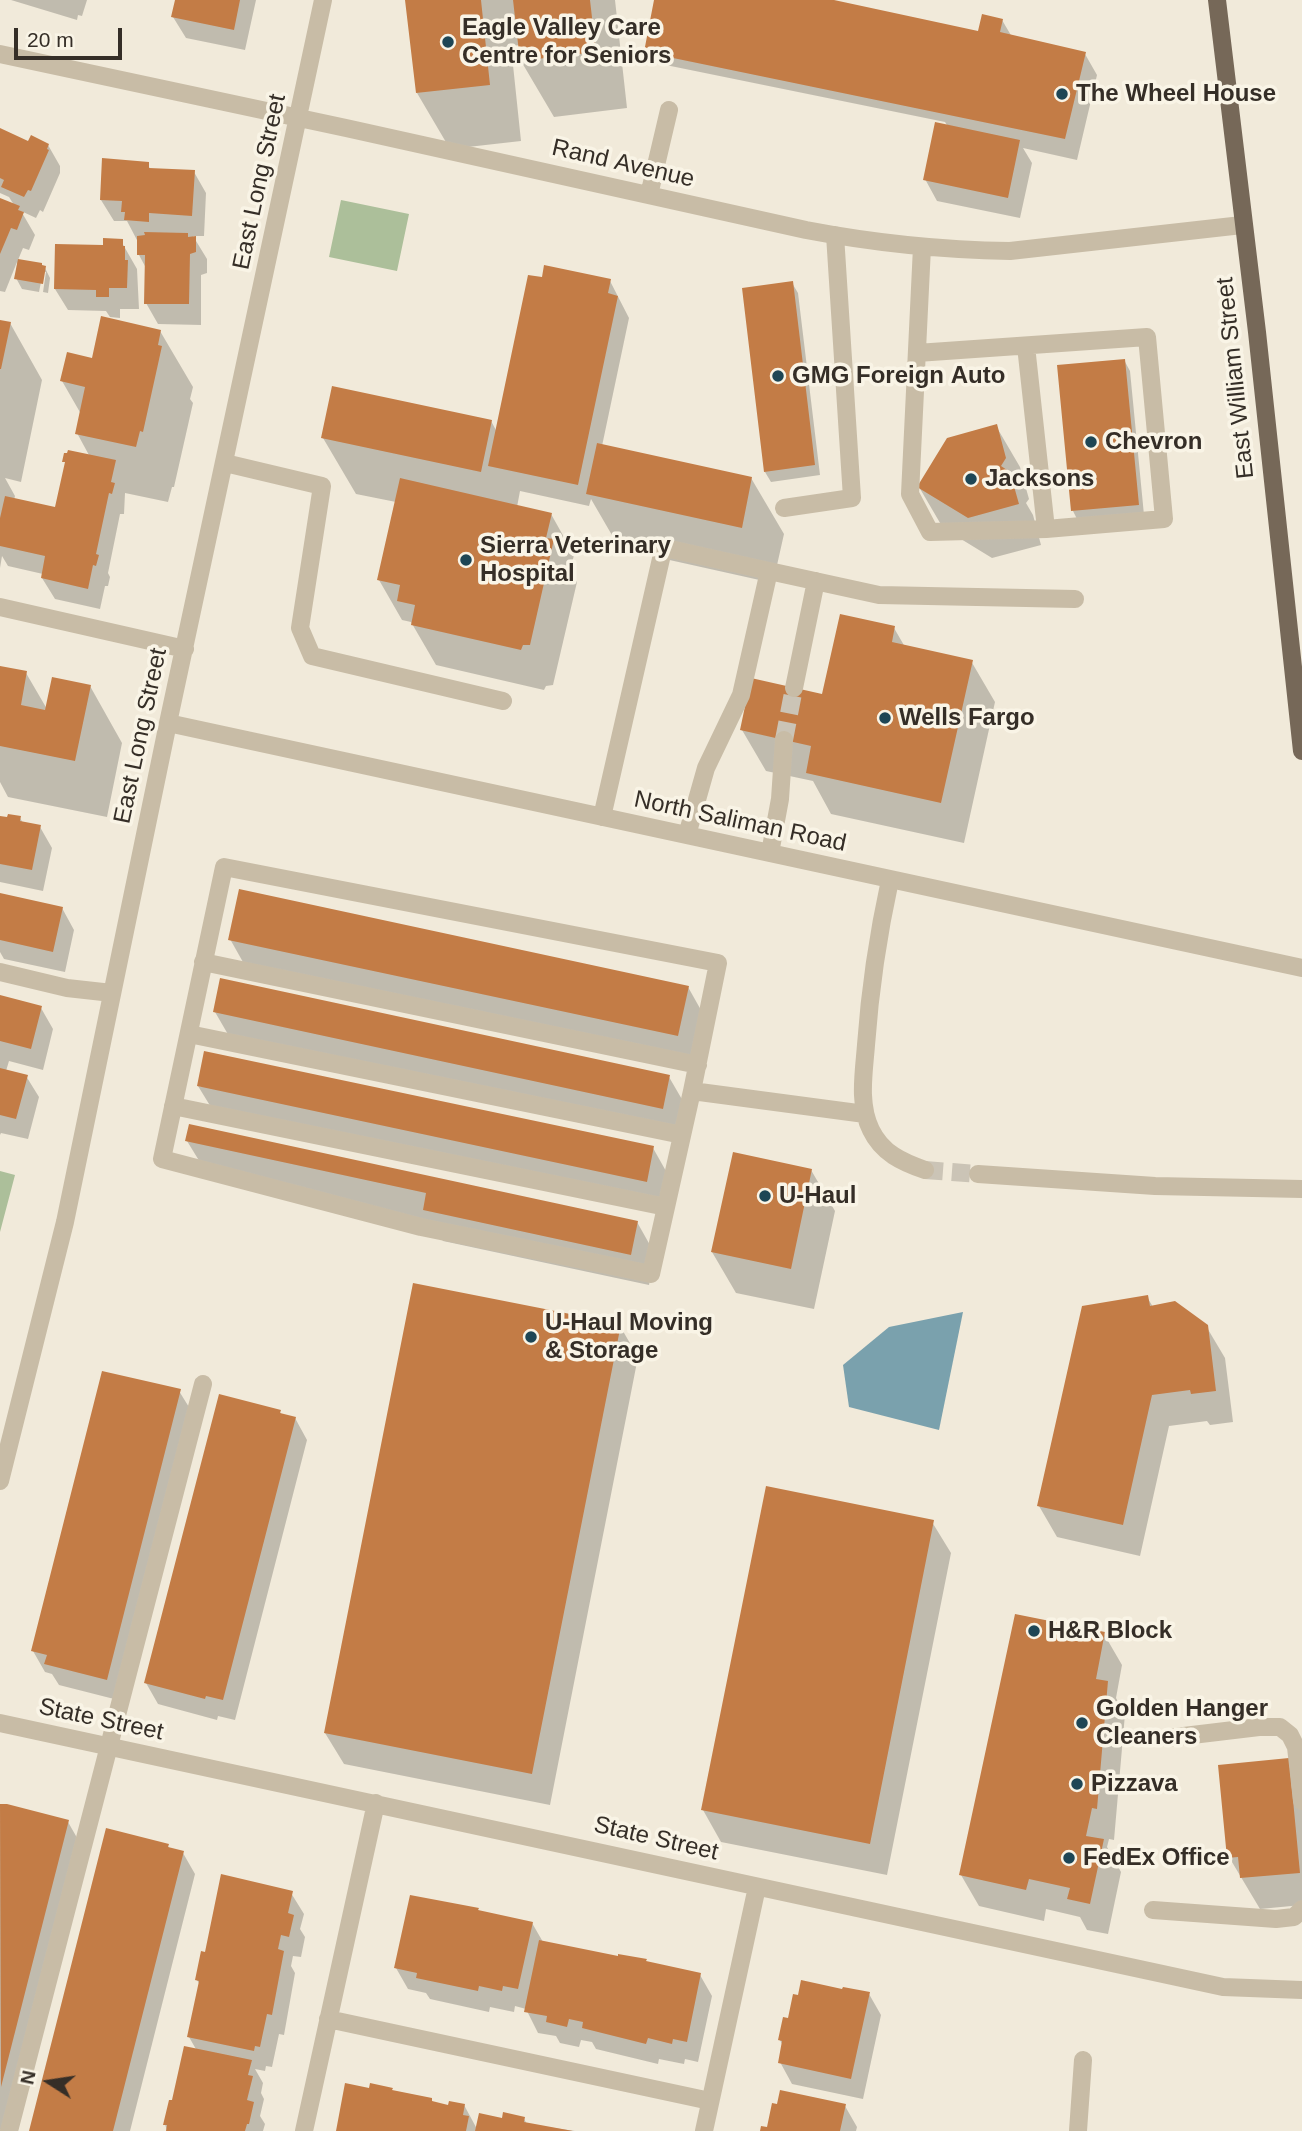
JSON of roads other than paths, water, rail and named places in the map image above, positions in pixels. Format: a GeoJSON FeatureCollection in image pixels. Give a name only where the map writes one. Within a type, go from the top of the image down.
{"type":"FeatureCollection","features":[{"type":"Feature","properties":{"kind":"main road","name":"East William Street"},"geometry":{"type":"LineString","coordinates":[[1217,0],[1302,751]]}},
{"type":"Feature","properties":{"kind":"street","name":"East Long Street"},"geometry":{"type":"LineString","coordinates":[[0,1480],[65,1222],[323,0]]}},
{"type":"Feature","properties":{"kind":"street","name":"Rand Avenue"},"geometry":{"type":"LineString","coordinates":[[0,54],[835,235],[922,247],[1010,251],[1242,225]]}},
{"type":"Feature","properties":{"kind":"street"},"geometry":{"type":"LineString","coordinates":[[649,195],[668,110]]}},
{"type":"Feature","properties":{"kind":"street"},"geometry":{"type":"LineString","coordinates":[[784,508],[852,498],[835,235]]}},
{"type":"Feature","properties":{"kind":"street"},"geometry":{"type":"LineString","coordinates":[[917,353],[1147,337],[1164,519],[1045,529],[930,532],[911,494],[917,353],[922,247]]}},
{"type":"Feature","properties":{"kind":"street"},"geometry":{"type":"LineString","coordinates":[[1026,346],[1045,529]]}},
{"type":"Feature","properties":{"kind":"street"},"geometry":{"type":"LineString","coordinates":[[225,463],[322,486],[300,628],[312,656],[503,701]]}},
{"type":"Feature","properties":{"kind":"street"},"geometry":{"type":"LineString","coordinates":[[602,817],[663,551],[670,549],[879,595],[1075,600]]}},
{"type":"Feature","properties":{"kind":"street"},"geometry":{"type":"LineString","coordinates":[[687,835],[706,768],[741,695],[769,571]]}},
{"type":"Feature","properties":{"kind":"street"},"geometry":{"type":"LineString","coordinates":[[794,688],[816,581]]}},
{"type":"Feature","properties":{"kind":"street"},"geometry":{"type":"LineString","coordinates":[[0,607],[185,649]]}},
{"type":"Feature","properties":{"kind":"street","name":"North Saliman Road"},"geometry":{"type":"LineString","coordinates":[[169,723],[1302,968]]}},
{"type":"Feature","properties":{"kind":"street"},"geometry":{"type":"LineString","coordinates":[[770,853],[780,799],[784,740]]}},
{"type":"Feature","properties":{"kind":"street"},"geometry":{"type":"LineString","coordinates":[[223,867],[718,963],[652,1274],[421,1227],[162,1159],[203,962],[223,867]]}},
{"type":"Feature","properties":{"kind":"street"},"geometry":{"type":"LineString","coordinates":[[890,880],[877,939],[869,996],[863,1075],[865,1114],[871,1131],[884,1150],[902,1163],[925,1170]]}},
{"type":"Feature","properties":{"kind":"street"},"geometry":{"type":"LineString","coordinates":[[203,962],[698,1065]]}},
{"type":"Feature","properties":{"kind":"street"},"geometry":{"type":"LineString","coordinates":[[0,972],[67,988],[112,993]]}},
{"type":"Feature","properties":{"kind":"street"},"geometry":{"type":"LineString","coordinates":[[189,1034],[682,1135]]}},
{"type":"Feature","properties":{"kind":"street"},"geometry":{"type":"LineString","coordinates":[[692,1091],[865,1114]]}},
{"type":"Feature","properties":{"kind":"street"},"geometry":{"type":"LineString","coordinates":[[173,1106],[666,1207]]}},
{"type":"Feature","properties":{"kind":"street"},"geometry":{"type":"LineString","coordinates":[[978,1174],[1155,1186],[1302,1189]]}},
{"type":"Feature","properties":{"kind":"street"},"geometry":{"type":"LineString","coordinates":[[9,2131],[203,1384]]}},
{"type":"Feature","properties":{"kind":"street","name":"State Street"},"geometry":{"type":"LineString","coordinates":[[0,1723],[1223,1987],[1302,1990]]}},
{"type":"Feature","properties":{"kind":"street"},"geometry":{"type":"LineString","coordinates":[[1167,1738],[1280,1727],[1290,1735],[1296,1747],[1302,1801]]}},
{"type":"Feature","properties":{"kind":"street"},"geometry":{"type":"LineString","coordinates":[[304,2131],[376,1803]]}},
{"type":"Feature","properties":{"kind":"street"},"geometry":{"type":"LineString","coordinates":[[704,2131],[757,1887]]}},
{"type":"Feature","properties":{"kind":"street"},"geometry":{"type":"LineString","coordinates":[[1153,1910],[1276,1919],[1294,1917],[1302,1909]]}},
{"type":"Feature","properties":{"kind":"street"},"geometry":{"type":"LineString","coordinates":[[328,2019],[710,2101]]}},
{"type":"Feature","properties":{"kind":"street"},"geometry":{"type":"LineString","coordinates":[[1078,2131],[1083,2060]]}},
{"type":"Feature","properties":{"kind":"water"},"geometry":{"type":"Polygon","coordinates":[[[963,1312],[939,1430],[849,1407],[843,1365],[889,1327],[963,1312]]]}},
{"type":"Feature","properties":{"kind":"tunnel"},"geometry":{"type":"LineString","coordinates":[[784,740],[794,688]]}},
{"type":"Feature","properties":{"kind":"tunnel"},"geometry":{"type":"LineString","coordinates":[[925,1170],[978,1174]]}},
{"type":"Feature","properties":{"kind":"place","name":"Eagle Valley Care Centre for Seniors"},"geometry":{"type":"Point","coordinates":[448,42]}},
{"type":"Feature","properties":{"kind":"place","name":"The Wheel House"},"geometry":{"type":"Point","coordinates":[1062,94]}},
{"type":"Feature","properties":{"kind":"place","name":"GMG Foreign Auto"},"geometry":{"type":"Point","coordinates":[778,376]}},
{"type":"Feature","properties":{"kind":"place","name":"Chevron"},"geometry":{"type":"Point","coordinates":[1091,442]}},
{"type":"Feature","properties":{"kind":"place","name":"Jacksons"},"geometry":{"type":"Point","coordinates":[971,479]}},
{"type":"Feature","properties":{"kind":"place","name":"Sierra Veterinary Hospital"},"geometry":{"type":"Point","coordinates":[466,560]}},
{"type":"Feature","properties":{"kind":"place","name":"Wells Fargo"},"geometry":{"type":"Point","coordinates":[885,718]}},
{"type":"Feature","properties":{"kind":"place","name":"U-Haul"},"geometry":{"type":"Point","coordinates":[765,1196]}},
{"type":"Feature","properties":{"kind":"place","name":"U-Haul Moving & Storage"},"geometry":{"type":"Point","coordinates":[531,1337]}},
{"type":"Feature","properties":{"kind":"place","name":"H&R Block"},"geometry":{"type":"Point","coordinates":[1034,1631]}},
{"type":"Feature","properties":{"kind":"place","name":"Golden Hanger Cleaners"},"geometry":{"type":"Point","coordinates":[1082,1723]}},
{"type":"Feature","properties":{"kind":"place","name":"Pizzava"},"geometry":{"type":"Point","coordinates":[1077,1784]}},
{"type":"Feature","properties":{"kind":"place","name":"FedEx Office"},"geometry":{"type":"Point","coordinates":[1069,1858]}}]}
